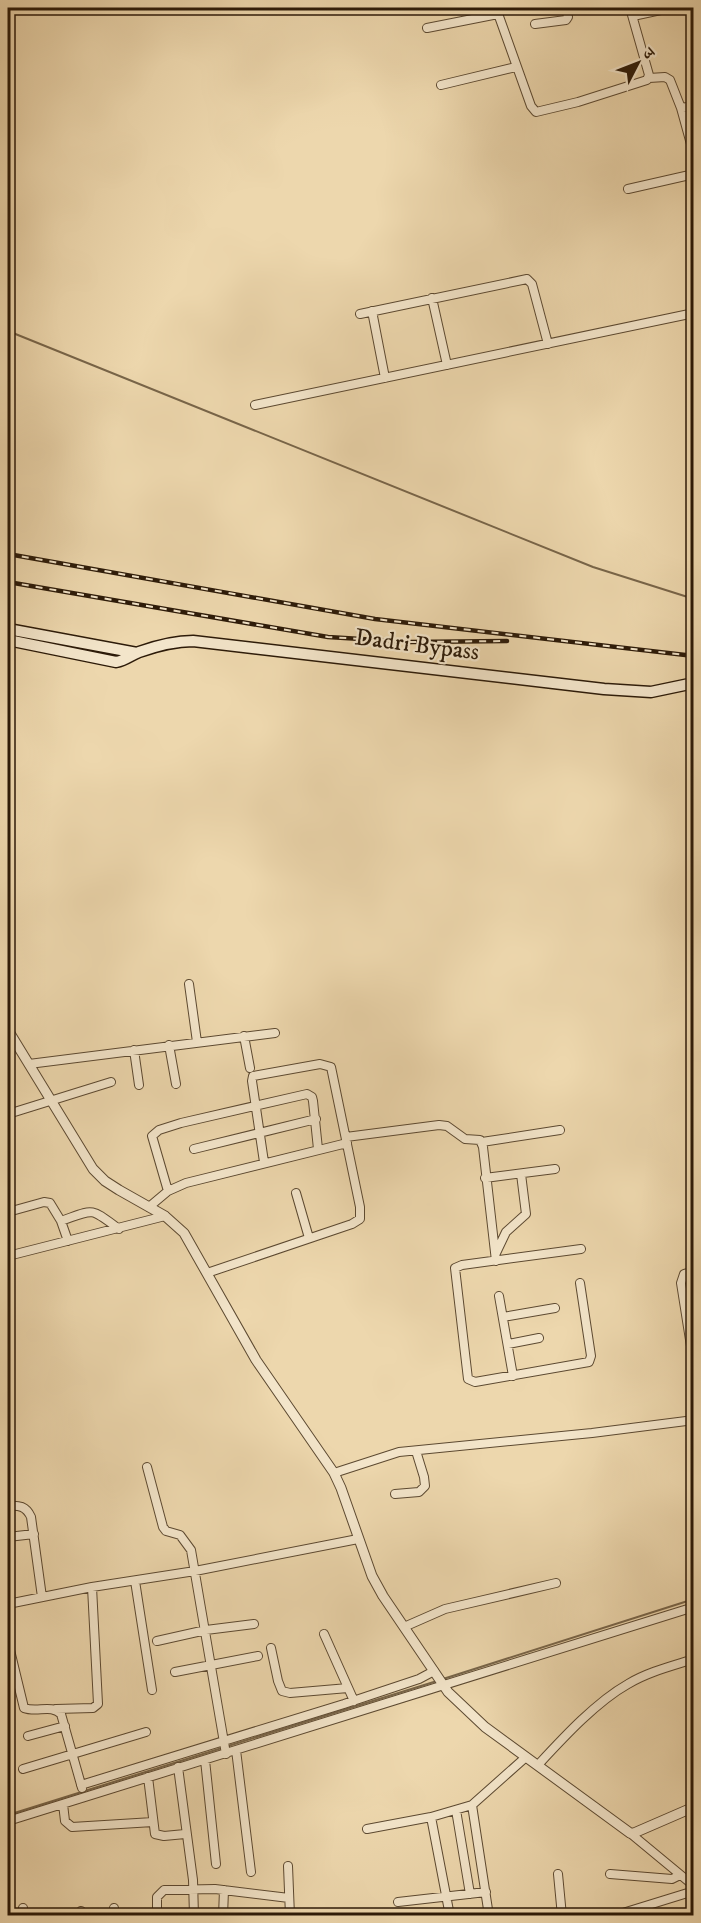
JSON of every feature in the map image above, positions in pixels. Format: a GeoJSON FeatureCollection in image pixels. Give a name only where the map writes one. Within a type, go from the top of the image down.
{"type":"FeatureCollection","features":[{"type":"Feature","properties":{"kind":"main road","name":"Dadri Bypass"},"geometry":{"type":"LineString","coordinates":[[8,629],[137,653]]}},
{"type":"Feature","properties":{"kind":"main road","name":"Dadri Bypass"},"geometry":{"type":"LineString","coordinates":[[8,640],[117,662],[137,653],[192,640],[604,689],[651,692],[693,683]]}},
{"type":"Feature","properties":{"kind":"street"},"geometry":{"type":"LineString","coordinates":[[535,24],[566,20],[567,8]]}},
{"type":"Feature","properties":{"kind":"street"},"geometry":{"type":"LineString","coordinates":[[630,8],[649,78]]}},
{"type":"Feature","properties":{"kind":"street"},"geometry":{"type":"LineString","coordinates":[[633,16],[670,8]]}},
{"type":"Feature","properties":{"kind":"street"},"geometry":{"type":"LineString","coordinates":[[428,28],[497,11],[531,106],[536,112],[578,102],[649,78],[665,77],[670,80],[681,108],[693,155]]}},
{"type":"Feature","properties":{"kind":"street"},"geometry":{"type":"LineString","coordinates":[[441,84],[516,67]]}},
{"type":"Feature","properties":{"kind":"street"},"geometry":{"type":"LineString","coordinates":[[681,108],[693,106]]}},
{"type":"Feature","properties":{"kind":"street"},"geometry":{"type":"LineString","coordinates":[[628,189],[692,175],[693,190]]}},
{"type":"Feature","properties":{"kind":"street"},"geometry":{"type":"LineString","coordinates":[[360,314],[527,279],[532,284],[548,344]]}},
{"type":"Feature","properties":{"kind":"street"},"geometry":{"type":"LineString","coordinates":[[432,298],[447,365]]}},
{"type":"Feature","properties":{"kind":"street"},"geometry":{"type":"LineString","coordinates":[[372,311],[385,378]]}},
{"type":"Feature","properties":{"kind":"street"},"geometry":{"type":"LineString","coordinates":[[255,405],[693,313]]}},
{"type":"Feature","properties":{"kind":"street"},"geometry":{"type":"LineString","coordinates":[[189,984],[197,1041]]}},
{"type":"Feature","properties":{"kind":"street"},"geometry":{"type":"LineString","coordinates":[[8,1030],[93,1169],[112,1186],[165,1216],[184,1233],[256,1360],[334,1473],[372,1576],[438,1678],[463,1708],[484,1726],[630,1833],[693,1886]]}},
{"type":"Feature","properties":{"kind":"street"},"geometry":{"type":"LineString","coordinates":[[29,1064],[197,1041],[275,1033]]}},
{"type":"Feature","properties":{"kind":"street"},"geometry":{"type":"LineString","coordinates":[[244,1036],[250,1068]]}},
{"type":"Feature","properties":{"kind":"street"},"geometry":{"type":"LineString","coordinates":[[169,1045],[176,1084]]}},
{"type":"Feature","properties":{"kind":"street"},"geometry":{"type":"LineString","coordinates":[[134,1050],[139,1085]]}},
{"type":"Feature","properties":{"kind":"street"},"geometry":{"type":"LineString","coordinates":[[207,1273],[352,1224],[361,1217],[333,1070],[328,1065],[320,1064],[253,1076],[264,1162]]}},
{"type":"Feature","properties":{"kind":"street"},"geometry":{"type":"LineString","coordinates":[[8,1114],[111,1082]]}},
{"type":"Feature","properties":{"kind":"street"},"geometry":{"type":"LineString","coordinates":[[168,1191],[152,1140],[154,1132],[255,1105],[308,1094],[312,1097],[318,1149]]}},
{"type":"Feature","properties":{"kind":"street"},"geometry":{"type":"LineString","coordinates":[[194,1149],[316,1119]]}},
{"type":"Feature","properties":{"kind":"street"},"geometry":{"type":"LineString","coordinates":[[149,1207],[168,1191],[186,1183],[346,1140],[439,1125],[447,1126],[464,1138],[482,1142],[560,1130]]}},
{"type":"Feature","properties":{"kind":"street"},"geometry":{"type":"LineString","coordinates":[[482,1142],[496,1259]]}},
{"type":"Feature","properties":{"kind":"street"},"geometry":{"type":"LineString","coordinates":[[485,1178],[555,1169]]}},
{"type":"Feature","properties":{"kind":"street"},"geometry":{"type":"LineString","coordinates":[[496,1259],[506,1232],[526,1215],[521,1174]]}},
{"type":"Feature","properties":{"kind":"street"},"geometry":{"type":"LineString","coordinates":[[296,1193],[309,1238]]}},
{"type":"Feature","properties":{"kind":"street"},"geometry":{"type":"LineString","coordinates":[[8,1212],[47,1202],[53,1205],[68,1241]]}},
{"type":"Feature","properties":{"kind":"street"},"geometry":{"type":"LineString","coordinates":[[61,1221],[91,1211],[119,1229]]}},
{"type":"Feature","properties":{"kind":"street"},"geometry":{"type":"LineString","coordinates":[[8,1256],[165,1216]]}},
{"type":"Feature","properties":{"kind":"street"},"geometry":{"type":"LineString","coordinates":[[580,1283],[591,1360],[585,1364],[475,1382],[468,1379],[454,1271],[457,1266],[581,1249]]}},
{"type":"Feature","properties":{"kind":"street"},"geometry":{"type":"LineString","coordinates":[[693,1271],[684,1274],[681,1283],[693,1365]]}},
{"type":"Feature","properties":{"kind":"street"},"geometry":{"type":"LineString","coordinates":[[499,1296],[513,1376]]}},
{"type":"Feature","properties":{"kind":"street"},"geometry":{"type":"LineString","coordinates":[[502,1317],[555,1308]]}},
{"type":"Feature","properties":{"kind":"street"},"geometry":{"type":"LineString","coordinates":[[508,1344],[539,1338]]}},
{"type":"Feature","properties":{"kind":"street"},"geometry":{"type":"LineString","coordinates":[[334,1473],[399,1452],[693,1420]]}},
{"type":"Feature","properties":{"kind":"street"},"geometry":{"type":"LineString","coordinates":[[395,1494],[419,1492],[425,1486],[416,1451]]}},
{"type":"Feature","properties":{"kind":"street"},"geometry":{"type":"LineString","coordinates":[[147,1467],[163,1527],[166,1531],[177,1533],[191,1550],[225,1747]]}},
{"type":"Feature","properties":{"kind":"street"},"geometry":{"type":"LineString","coordinates":[[8,1506],[22,1506],[29,1512],[42,1597]]}},
{"type":"Feature","properties":{"kind":"street"},"geometry":{"type":"LineString","coordinates":[[8,1537],[34,1534]]}},
{"type":"Feature","properties":{"kind":"street"},"geometry":{"type":"LineString","coordinates":[[8,1604],[358,1539]]}},
{"type":"Feature","properties":{"kind":"street"},"geometry":{"type":"LineString","coordinates":[[135,1581],[152,1690]]}},
{"type":"Feature","properties":{"kind":"street"},"geometry":{"type":"LineString","coordinates":[[404,1627],[446,1609],[556,1583]]}},
{"type":"Feature","properties":{"kind":"street"},"geometry":{"type":"LineString","coordinates":[[8,1642],[24,1708],[30,1710],[93,1708],[98,1704],[92,1587]]}},
{"type":"Feature","properties":{"kind":"street"},"geometry":{"type":"LineString","coordinates":[[83,1791],[204,1760],[225,1747],[236,1750],[352,1713],[438,1678],[693,1607]]}},
{"type":"Feature","properties":{"kind":"street"},"geometry":{"type":"LineString","coordinates":[[157,1641],[206,1630],[254,1624]]}},
{"type":"Feature","properties":{"kind":"street"},"geometry":{"type":"LineString","coordinates":[[324,1634],[354,1701]]}},
{"type":"Feature","properties":{"kind":"street"},"geometry":{"type":"LineString","coordinates":[[272,1648],[282,1691],[290,1693],[348,1688]]}},
{"type":"Feature","properties":{"kind":"street"},"geometry":{"type":"LineString","coordinates":[[175,1672],[258,1656]]}},
{"type":"Feature","properties":{"kind":"street"},"geometry":{"type":"LineString","coordinates":[[538,1766],[572,1729],[621,1688],[658,1671],[693,1659]]}},
{"type":"Feature","properties":{"kind":"street"},"geometry":{"type":"LineString","coordinates":[[8,1821],[63,1804],[83,1791],[225,1747],[419,1679],[438,1678]]}},
{"type":"Feature","properties":{"kind":"street"},"geometry":{"type":"LineString","coordinates":[[56,1709],[61,1714],[65,1726],[83,1791]]}},
{"type":"Feature","properties":{"kind":"street"},"geometry":{"type":"LineString","coordinates":[[28,1736],[65,1726]]}},
{"type":"Feature","properties":{"kind":"street"},"geometry":{"type":"LineString","coordinates":[[23,1769],[147,1732]]}},
{"type":"Feature","properties":{"kind":"street"},"geometry":{"type":"LineString","coordinates":[[236,1750],[251,1872]]}},
{"type":"Feature","properties":{"kind":"street"},"geometry":{"type":"LineString","coordinates":[[367,1829],[430,1817],[472,1805],[526,1757]]}},
{"type":"Feature","properties":{"kind":"street"},"geometry":{"type":"LineString","coordinates":[[204,1760],[216,1864]]}},
{"type":"Feature","properties":{"kind":"street"},"geometry":{"type":"LineString","coordinates":[[178,1767],[194,1889],[194,1916]]}},
{"type":"Feature","properties":{"kind":"street"},"geometry":{"type":"LineString","coordinates":[[148,1776],[155,1834],[158,1836],[185,1834]]}},
{"type":"Feature","properties":{"kind":"street"},"geometry":{"type":"LineString","coordinates":[[63,1804],[65,1821],[72,1827],[153,1822]]}},
{"type":"Feature","properties":{"kind":"street"},"geometry":{"type":"LineString","coordinates":[[472,1805],[489,1916]]}},
{"type":"Feature","properties":{"kind":"street"},"geometry":{"type":"LineString","coordinates":[[630,1833],[693,1807]]}},
{"type":"Feature","properties":{"kind":"street"},"geometry":{"type":"LineString","coordinates":[[456,1810],[470,1894]]}},
{"type":"Feature","properties":{"kind":"street"},"geometry":{"type":"LineString","coordinates":[[430,1817],[450,1916]]}},
{"type":"Feature","properties":{"kind":"street"},"geometry":{"type":"LineString","coordinates":[[288,1866],[290,1916]]}},
{"type":"Feature","properties":{"kind":"street"},"geometry":{"type":"LineString","coordinates":[[558,1874],[562,1916]]}},
{"type":"Feature","properties":{"kind":"street"},"geometry":{"type":"LineString","coordinates":[[610,1874],[669,1879],[680,1875]]}},
{"type":"Feature","properties":{"kind":"street"},"geometry":{"type":"LineString","coordinates":[[157,1916],[157,1897],[164,1890],[224,1890],[289,1898]]}},
{"type":"Feature","properties":{"kind":"street"},"geometry":{"type":"LineString","coordinates":[[223,1916],[224,1890]]}},
{"type":"Feature","properties":{"kind":"street"},"geometry":{"type":"LineString","coordinates":[[613,1916],[693,1891]]}},
{"type":"Feature","properties":{"kind":"street"},"geometry":{"type":"LineString","coordinates":[[398,1902],[486,1892]]}},
{"type":"Feature","properties":{"kind":"waterway"},"geometry":{"type":"LineString","coordinates":[[8,331],[593,567],[694,599]]}},
{"type":"Feature","properties":{"kind":"waterway"},"geometry":{"type":"LineString","coordinates":[[443,1679],[694,1599]]}},
{"type":"Feature","properties":{"kind":"waterway"},"geometry":{"type":"LineString","coordinates":[[228,1746],[437,1681]]}},
{"type":"Feature","properties":{"kind":"waterway"},"geometry":{"type":"LineString","coordinates":[[8,1815],[222,1748]]}},
{"type":"Feature","properties":{"kind":"railway"},"geometry":{"type":"LineString","coordinates":[[8,554],[375,619],[694,656]]}},
{"type":"Feature","properties":{"kind":"railway"},"geometry":{"type":"LineString","coordinates":[[8,582],[328,637],[410,642],[507,641]]}}]}
